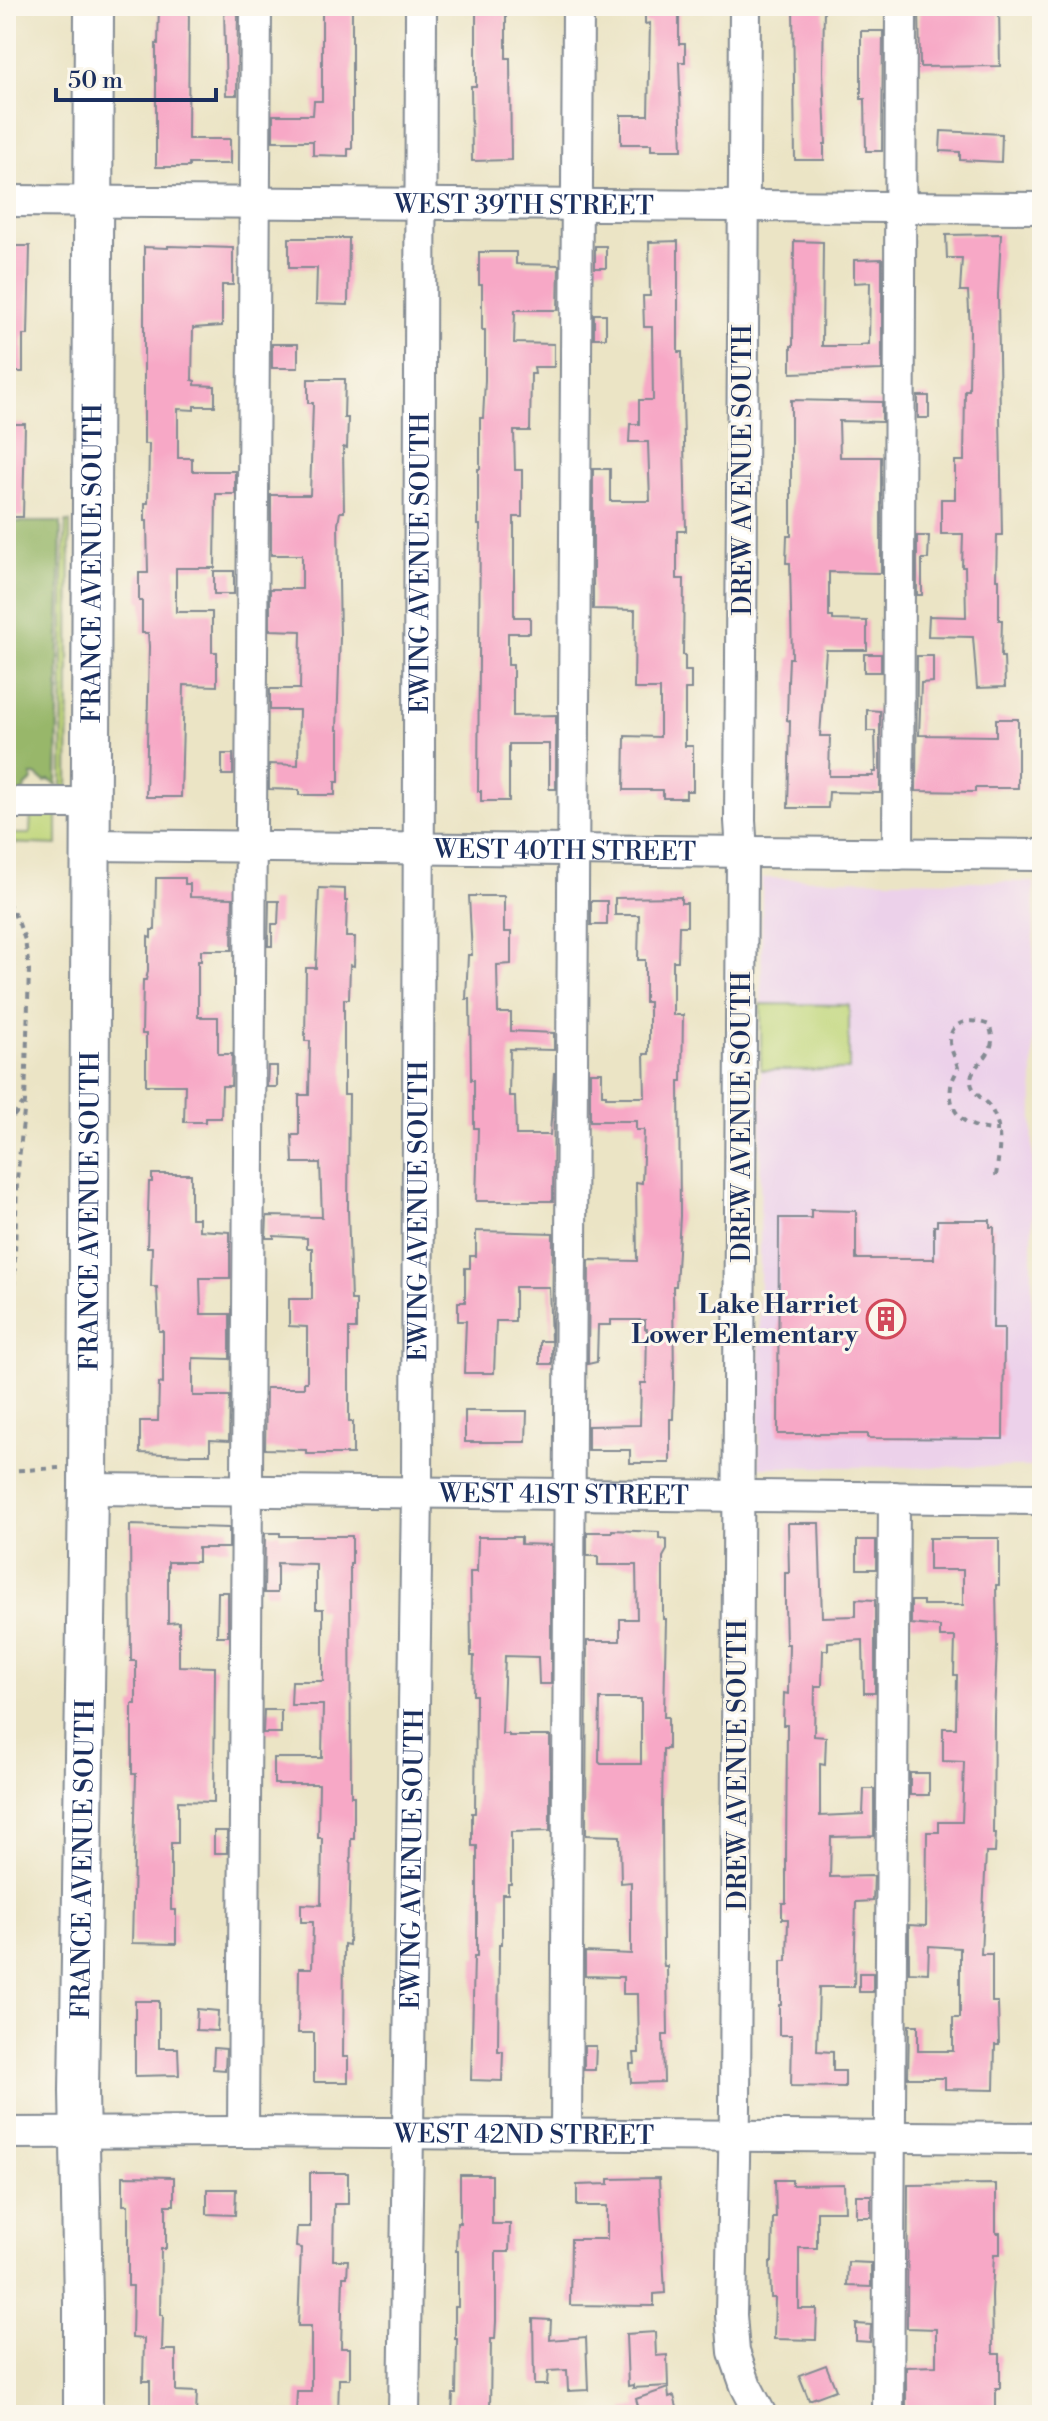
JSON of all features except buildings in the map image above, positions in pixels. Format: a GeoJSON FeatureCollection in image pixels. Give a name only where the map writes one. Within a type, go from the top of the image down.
{"type":"FeatureCollection","features":[{"type":"Feature","properties":{"kind":"main road","name":"FRANCE AVENUE SOUTH"},"geometry":{"type":"LineString","coordinates":[[83,2415],[74,1478],[90,803],[94,6]]}},
{"type":"Feature","properties":{"kind":"street"},"geometry":{"type":"LineString","coordinates":[[243,2132],[256,6]]}},
{"type":"Feature","properties":{"kind":"street","name":"EWING AVENUE SOUTH"},"geometry":{"type":"LineString","coordinates":[[404,2415],[417,1492],[421,6]]}},
{"type":"Feature","properties":{"kind":"street"},"geometry":{"type":"LineString","coordinates":[[566,2134],[578,6]]}},
{"type":"Feature","properties":{"kind":"street","name":"DREW AVENUE SOUTH"},"geometry":{"type":"LineString","coordinates":[[745,6],[739,1496],[731,2315],[734,2352],[761,2415]]}},
{"type":"Feature","properties":{"kind":"street"},"geometry":{"type":"LineString","coordinates":[[898,854],[901,6]]}},
{"type":"Feature","properties":{"kind":"street","name":"WEST 39TH STREET"},"geometry":{"type":"LineString","coordinates":[[6,201],[1042,208]]}},
{"type":"Feature","properties":{"kind":"street"},"geometry":{"type":"LineString","coordinates":[[6,803],[90,803]]}},
{"type":"Feature","properties":{"kind":"street","name":"WEST 40TH STREET"},"geometry":{"type":"LineString","coordinates":[[89,845],[1042,855]]}},
{"type":"Feature","properties":{"kind":"street","name":"WEST 41ST STREET"},"geometry":{"type":"LineString","coordinates":[[74,1478],[246,1491],[1042,1499]]}},
{"type":"Feature","properties":{"kind":"street"},"geometry":{"type":"LineString","coordinates":[[888,2415],[894,1497]]}},
{"type":"Feature","properties":{"kind":"street","name":"WEST 42ND STREET"},"geometry":{"type":"LineString","coordinates":[[6,2133],[1042,2138]]}},
{"type":"Feature","properties":{"kind":"path"},"geometry":{"type":"LineString","coordinates":[[6,902],[25,940],[29,969],[25,1102],[17,1179],[8,1471],[74,1478]]}},
{"type":"Feature","properties":{"kind":"path"},"geometry":{"type":"LineString","coordinates":[[996,1176],[1000,1142],[999,1130],[997,1121],[987,1103],[973,1088],[971,1080],[972,1072],[990,1051],[993,1035],[989,1025],[967,1020],[952,1032],[950,1042],[958,1068],[952,1082],[953,1109],[959,1119],[971,1125],[985,1130],[999,1130]]}},
{"type":"Feature","properties":{"kind":"path"},"geometry":{"type":"LineString","coordinates":[[6,1126],[25,1102]]}},
{"type":"Feature","properties":{"kind":"path"},"geometry":{"type":"LineString","coordinates":[[6,1268],[14,1277]]}},
{"type":"Feature","properties":{"kind":"shaded area"},"geometry":{"type":"Polygon","coordinates":[[[762,878],[1034,882],[1031,1467],[759,1467],[762,878]]]}},
{"type":"Feature","properties":{"kind":"green space"},"geometry":{"type":"Polygon","coordinates":[[[6,522],[61,522],[57,785],[31,775],[33,780],[19,793],[6,783],[6,522]]]}},
{"type":"Feature","properties":{"kind":"green space"},"geometry":{"type":"Polygon","coordinates":[[[66,522],[70,522],[68,793],[62,798],[63,575],[66,522]]]}},
{"type":"Feature","properties":{"kind":"green space"},"geometry":{"type":"Polygon","coordinates":[[[31,810],[57,810],[57,845],[6,843],[6,834],[30,834],[31,810]]]}},
{"type":"Feature","properties":{"kind":"green space"},"geometry":{"type":"Polygon","coordinates":[[[761,1004],[849,1005],[849,1070],[761,1070],[761,1004]]]}},
{"type":"Feature","properties":{"kind":"place","name":"Lake Harriet Lower Elementary"},"geometry":{"type":"Point","coordinates":[886,1319]}}]}
